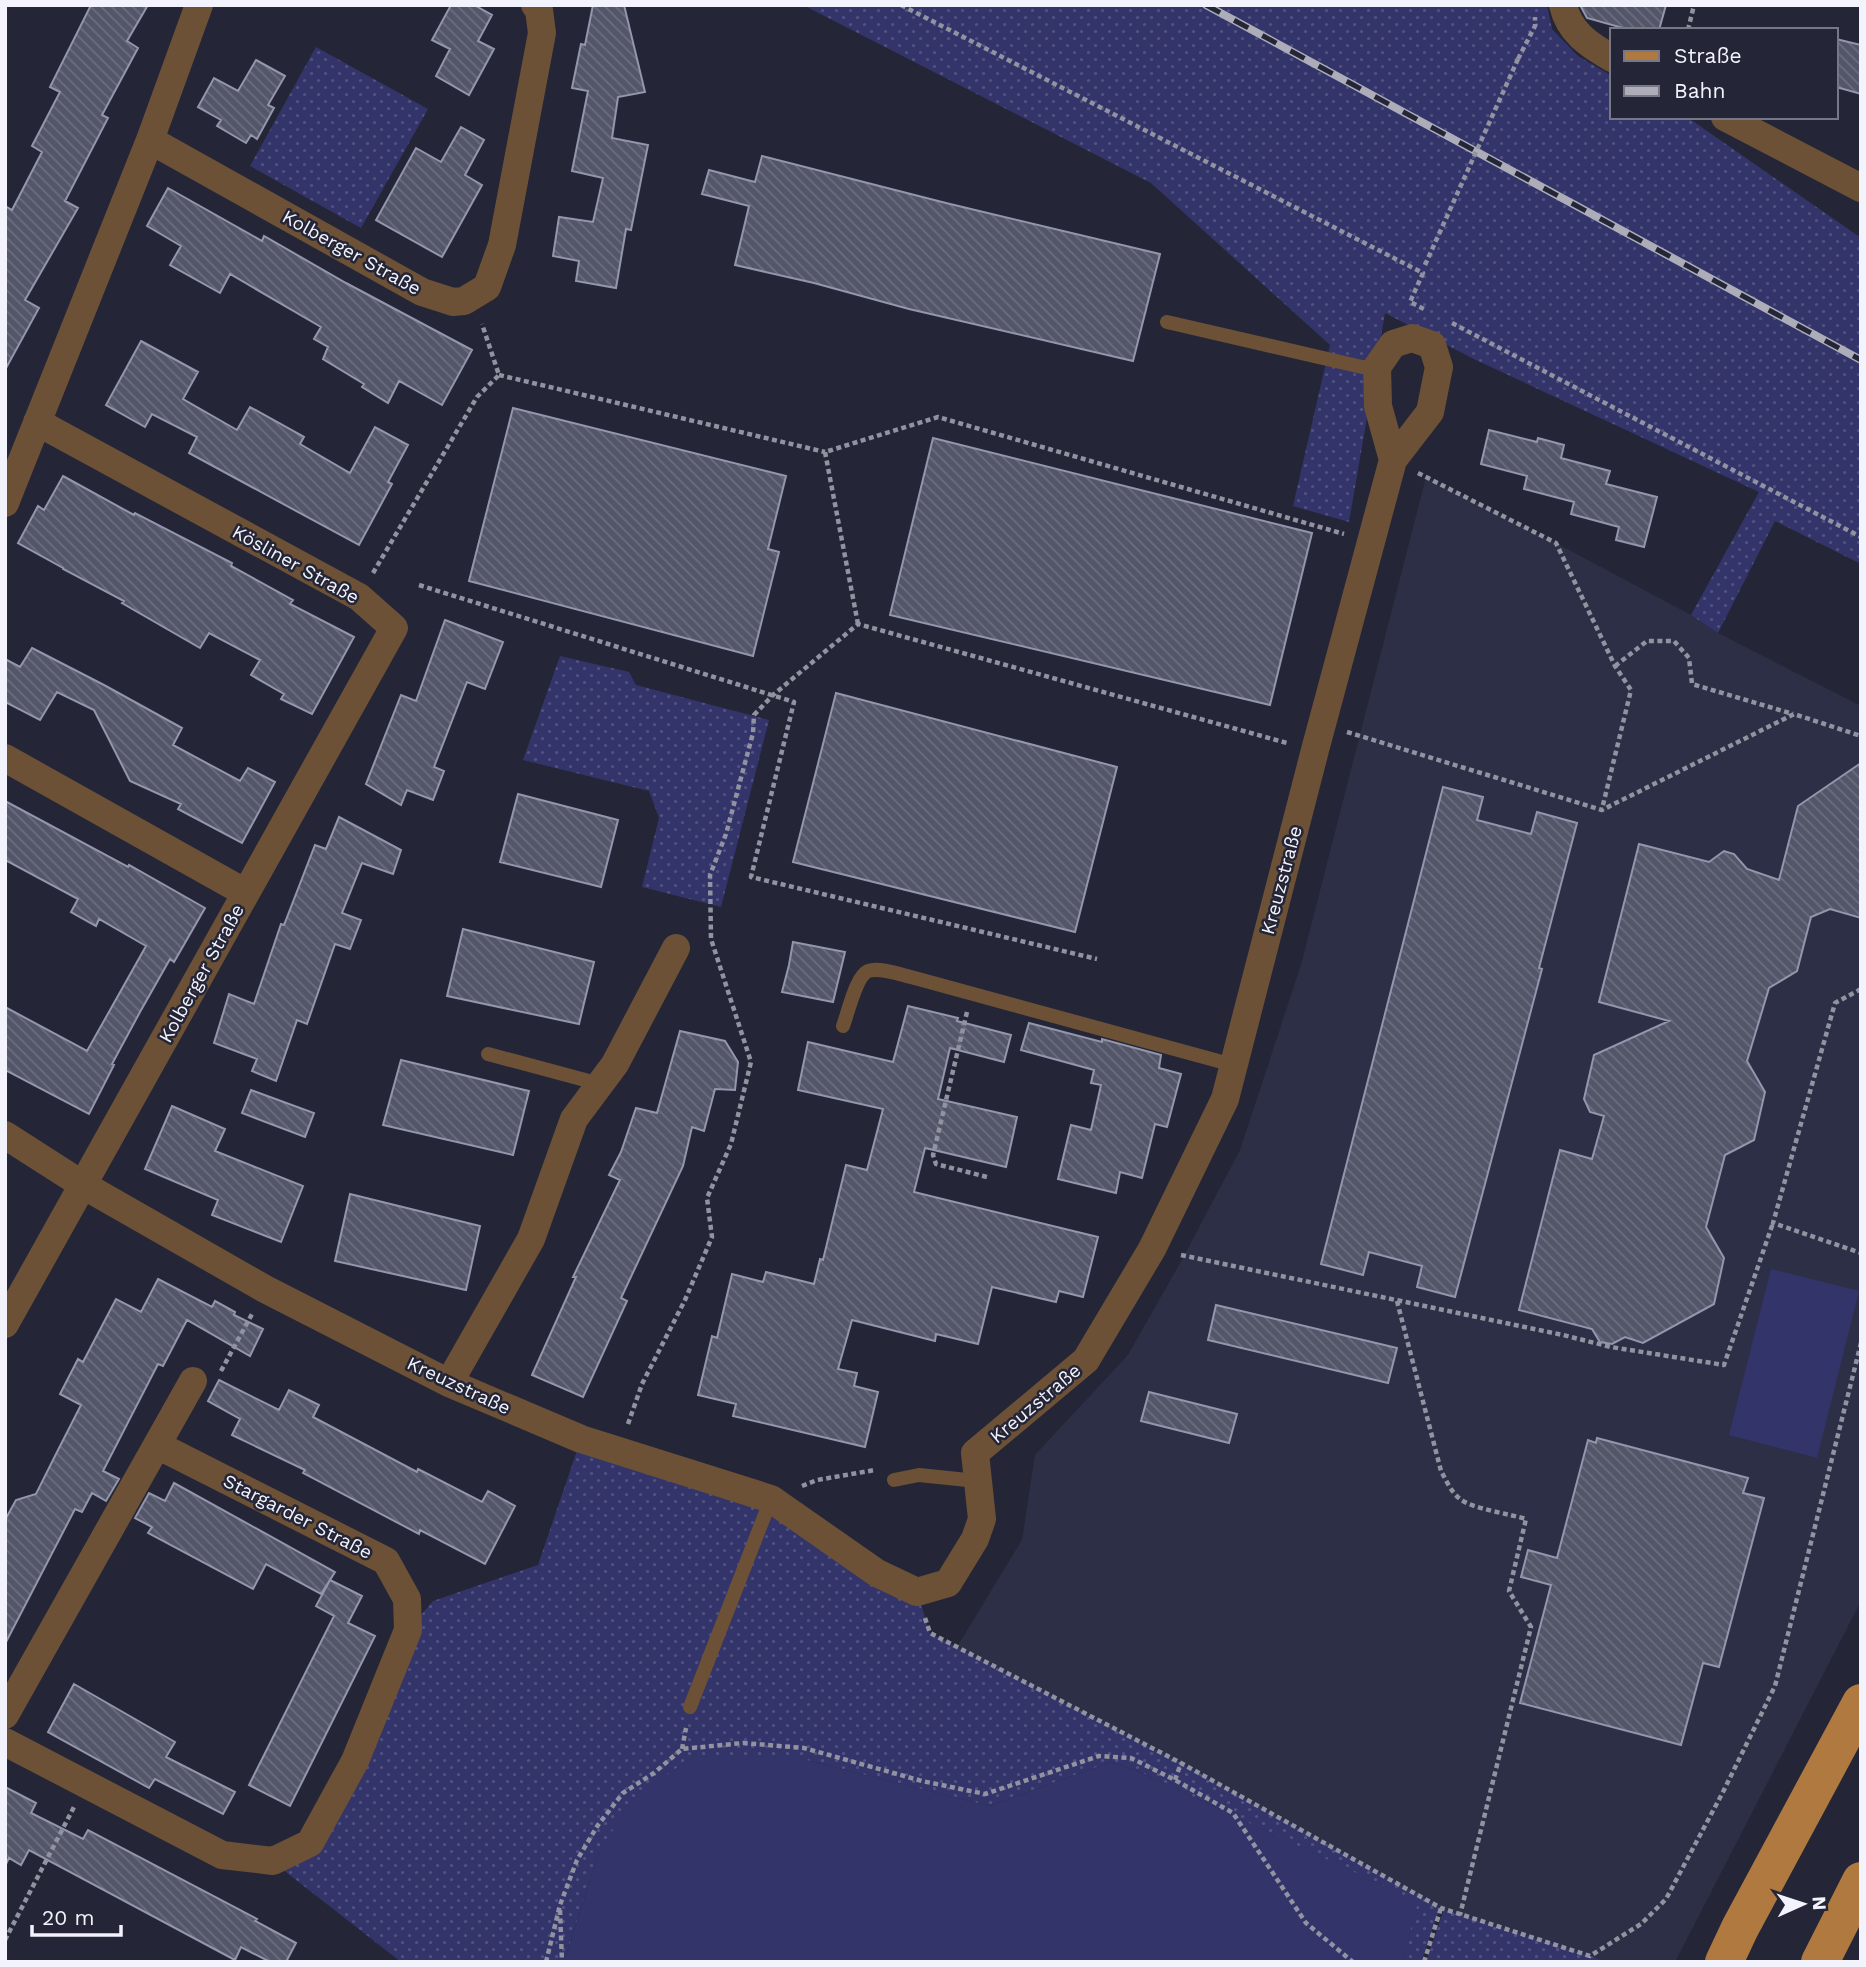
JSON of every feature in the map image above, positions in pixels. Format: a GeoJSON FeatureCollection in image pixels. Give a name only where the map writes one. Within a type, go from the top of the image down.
{"type":"FeatureCollection","features":[{"type":"Feature","properties":{"kind":"main road"},"geometry":{"type":"LineString","coordinates":[[1724,1962],[1746,1917],[1856,1723]]}},
{"type":"Feature","properties":{"kind":"main road"},"geometry":{"type":"LineString","coordinates":[[1820,1962],[1861,1881]]}},
{"type":"Feature","properties":{"kind":"street"},"geometry":{"type":"LineString","coordinates":[[5,503],[150,140],[199,5]]}},
{"type":"Feature","properties":{"kind":"street"},"geometry":{"type":"LineString","coordinates":[[472,297],[487,287],[502,245],[542,33],[539,10],[535,5]]}},
{"type":"Feature","properties":{"kind":"street"},"geometry":{"type":"LineString","coordinates":[[1563,5],[1566,20],[1589,45],[1610,57]]}},
{"type":"Feature","properties":{"kind":"street"},"geometry":{"type":"LineString","coordinates":[[1729,119],[1861,188]]}},
{"type":"Feature","properties":{"kind":"street","name":"Kolberger Straße"},"geometry":{"type":"LineString","coordinates":[[150,140],[422,292],[453,302],[472,297]]}},
{"type":"Feature","properties":{"kind":"street","name":"Kreuzstraße"},"geometry":{"type":"LineString","coordinates":[[5,1135],[83,1185],[265,1289],[449,1383],[581,1439],[771,1499],[877,1573],[917,1592],[948,1583],[975,1539],[982,1520],[975,1453],[1086,1360],[1152,1249],[1225,1099],[1393,460],[1430,412],[1439,367],[1432,345],[1412,338],[1392,344],[1377,368],[1378,406],[1393,460]]}},
{"type":"Feature","properties":{"kind":"street","name":"Kösliner Straße"},"geometry":{"type":"LineString","coordinates":[[37,422],[359,597],[394,628],[246,893]]}},
{"type":"Feature","properties":{"kind":"street","name":"Kolberger Straße"},"geometry":{"type":"LineString","coordinates":[[5,758],[246,893],[5,1324]]}},
{"type":"Feature","properties":{"kind":"street"},"geometry":{"type":"LineString","coordinates":[[449,1383],[531,1238],[574,1119],[615,1064],[676,948]]}},
{"type":"Feature","properties":{"kind":"street"},"geometry":{"type":"LineString","coordinates":[[5,1715],[193,1381]]}},
{"type":"Feature","properties":{"kind":"street","name":"Stargarder Straße"},"geometry":{"type":"LineString","coordinates":[[5,1742],[222,1855],[273,1861],[310,1843],[355,1761],[408,1630],[407,1599],[386,1562],[157,1445]]}},
{"type":"Feature","properties":{"kind":"lane"},"geometry":{"type":"LineString","coordinates":[[1167,322],[1362,367],[1377,368]]}},
{"type":"Feature","properties":{"kind":"lane"},"geometry":{"type":"LineString","coordinates":[[844,1026],[859,978],[867,971],[879,971],[911,977],[1233,1065]]}},
{"type":"Feature","properties":{"kind":"lane"},"geometry":{"type":"LineString","coordinates":[[488,1054],[600,1084]]}},
{"type":"Feature","properties":{"kind":"lane"},"geometry":{"type":"LineString","coordinates":[[894,1480],[919,1475],[977,1481]]}},
{"type":"Feature","properties":{"kind":"lane"},"geometry":{"type":"LineString","coordinates":[[690,1707],[771,1499]]}},
{"type":"Feature","properties":{"kind":"path"},"geometry":{"type":"LineString","coordinates":[[901,5],[1423,273]]}},
{"type":"Feature","properties":{"kind":"path"},"geometry":{"type":"LineString","coordinates":[[1434,314],[1410,302],[1518,58],[1535,26],[1536,5]]}},
{"type":"Feature","properties":{"kind":"path"},"geometry":{"type":"LineString","coordinates":[[1688,28],[1694,5]]}},
{"type":"Feature","properties":{"kind":"path"},"geometry":{"type":"LineString","coordinates":[[472,297],[499,375]]}},
{"type":"Feature","properties":{"kind":"path"},"geometry":{"type":"LineString","coordinates":[[1447,321],[1861,537]]}},
{"type":"Feature","properties":{"kind":"path"},"geometry":{"type":"LineString","coordinates":[[499,375],[825,452],[938,417],[1372,542]]}},
{"type":"Feature","properties":{"kind":"path"},"geometry":{"type":"LineString","coordinates":[[359,597],[477,397],[499,375]]}},
{"type":"Feature","properties":{"kind":"path"},"geometry":{"type":"LineString","coordinates":[[825,452],[858,624]]}},
{"type":"Feature","properties":{"kind":"path"},"geometry":{"type":"LineString","coordinates":[[1393,460],[1556,543],[1615,666],[1631,690],[1601,810]]}},
{"type":"Feature","properties":{"kind":"path"},"geometry":{"type":"LineString","coordinates":[[419,584],[794,702],[751,877],[1097,959]]}},
{"type":"Feature","properties":{"kind":"path"},"geometry":{"type":"LineString","coordinates":[[618,1451],[642,1384],[685,1300],[712,1237],[707,1198],[731,1144],[751,1062],[711,939],[709,875],[726,834],[753,733],[754,715],[772,695],[858,624]]}},
{"type":"Feature","properties":{"kind":"path"},"geometry":{"type":"LineString","coordinates":[[858,624],[1601,810],[1794,714]]}},
{"type":"Feature","properties":{"kind":"path"},"geometry":{"type":"LineString","coordinates":[[1615,666],[1647,641],[1675,641],[1689,659],[1692,684],[1861,736]]}},
{"type":"Feature","properties":{"kind":"path"},"geometry":{"type":"LineString","coordinates":[[1152,1249],[1611,1347],[1724,1366],[1773,1223],[1835,1003],[1861,989]]}},
{"type":"Feature","properties":{"kind":"path"},"geometry":{"type":"LineString","coordinates":[[971,993],[933,1155],[936,1164],[987,1177]]}},
{"type":"Feature","properties":{"kind":"path"},"geometry":{"type":"LineString","coordinates":[[1773,1223],[1861,1253]]}},
{"type":"Feature","properties":{"kind":"path"},"geometry":{"type":"LineString","coordinates":[[220,1371],[265,1289]]}},
{"type":"Feature","properties":{"kind":"path"},"geometry":{"type":"LineString","coordinates":[[1396,1300],[1441,1471],[1452,1491],[1470,1504],[1526,1519],[1510,1591],[1531,1627],[1461,1915]]}},
{"type":"Feature","properties":{"kind":"path"},"geometry":{"type":"LineString","coordinates":[[917,1592],[930,1633],[1181,1763],[1441,1908],[1590,1956],[1641,1924],[1666,1899],[1775,1686],[1861,1343]]}},
{"type":"Feature","properties":{"kind":"path"},"geometry":{"type":"LineString","coordinates":[[771,1499],[817,1480],[890,1467],[894,1480]]}},
{"type":"Feature","properties":{"kind":"path"},"geometry":{"type":"LineString","coordinates":[[545,1962],[560,1905],[577,1860],[598,1825],[623,1793],[654,1773],[682,1749],[743,1743],[804,1748],[922,1781],[985,1794],[1100,1756],[1131,1758],[1233,1813],[1306,1923],[1353,1962]]}},
{"type":"Feature","properties":{"kind":"path"},"geometry":{"type":"LineString","coordinates":[[1175,1780],[1181,1763]]}},
{"type":"Feature","properties":{"kind":"path"},"geometry":{"type":"LineString","coordinates":[[5,1940],[86,1784]]}},
{"type":"Feature","properties":{"kind":"path"},"geometry":{"type":"LineString","coordinates":[[560,1905],[562,1962]]}},
{"type":"Feature","properties":{"kind":"path"},"geometry":{"type":"LineString","coordinates":[[1424,1962],[1441,1908]]}},
{"type":"Feature","properties":{"kind":"shaded area"},"geometry":{"type":"Polygon","coordinates":[[[803,5],[1547,5],[1552,29],[1578,56],[1610,75],[1610,119],[1690,119],[1861,238],[1861,564],[1775,521],[1718,633],[1691,615],[1759,492],[1476,360],[1385,313],[1349,522],[1293,506],[1330,345],[1151,183],[803,5]]]}},
{"type":"Feature","properties":{"kind":"shaded area"},"geometry":{"type":"Polygon","coordinates":[[[316,47],[428,109],[361,228],[250,166],[316,47]]]}},
{"type":"Feature","properties":{"kind":"shaded area"},"geometry":{"type":"Polygon","coordinates":[[[1426,477],[1556,543],[1691,615],[1718,633],[1861,706],[1861,1601],[1675,1962],[1607,1962],[1441,1908],[1181,1763],[957,1647],[1022,1540],[1035,1455],[1128,1355],[1240,1150],[1301,965],[1426,477]]]}},
{"type":"Feature","properties":{"kind":"shaded area"},"geometry":{"type":"Polygon","coordinates":[[[560,656],[629,672],[636,685],[769,720],[721,907],[642,887],[659,818],[649,791],[523,760],[560,656]]]}},
{"type":"Feature","properties":{"kind":"shaded area"},"geometry":{"type":"Polygon","coordinates":[[[1771,1269],[1859,1291],[1817,1458],[1729,1435],[1771,1269]]]}},
{"type":"Feature","properties":{"kind":"shaded area"},"geometry":{"type":"Polygon","coordinates":[[[581,1439],[771,1499],[917,1592],[930,1633],[1181,1763],[1440,1907],[1421,1962],[1402,1962],[1417,1902],[1138,1771],[1111,1762],[989,1806],[806,1760],[599,1852],[564,1962],[401,1962],[273,1862],[310,1843],[408,1630],[433,1601],[538,1565],[581,1439]]]}},
{"type":"Feature","properties":{"kind":"shaded area"},"geometry":{"type":"Polygon","coordinates":[[[742,1755],[806,1760],[989,1806],[1111,1762],[1138,1771],[1418,1902],[1402,1962],[564,1962],[599,1852],[633,1798],[691,1758],[742,1755]]]}},
{"type":"Feature","properties":{"kind":"shaded area"},"geometry":{"type":"Polygon","coordinates":[[[1444,1909],[1590,1956],[1607,1962],[1426,1962],[1444,1909]]]}},
{"type":"Feature","properties":{"kind":"building"},"geometry":{"type":"Polygon","coordinates":[[[91,5],[148,5],[127,41],[138,48],[102,115],[108,118],[65,201],[78,208],[25,300],[39,308],[5,370],[5,206],[12,210],[42,152],[32,146],[60,92],[50,87],[91,5]]]}},
{"type":"Feature","properties":{"kind":"building"},"geometry":{"type":"Polygon","coordinates":[[[451,5],[474,5],[492,15],[478,41],[494,49],[469,95],[436,76],[450,49],[432,40],[451,5]]]}},
{"type":"Feature","properties":{"kind":"building"},"geometry":{"type":"Polygon","coordinates":[[[593,5],[624,5],[645,92],[618,97],[612,138],[648,145],[631,230],[626,229],[616,288],[576,281],[579,261],[553,256],[559,217],[593,222],[603,178],[572,171],[588,91],[572,88],[593,5]]]}},
{"type":"Feature","properties":{"kind":"building"},"geometry":{"type":"Polygon","coordinates":[[[1580,5],[1666,5],[1660,28],[1623,28],[1587,18],[1580,5]]]}},
{"type":"Feature","properties":{"kind":"building"},"geometry":{"type":"Polygon","coordinates":[[[1838,39],[1861,45],[1861,94],[1838,88],[1838,39]]]}},
{"type":"Feature","properties":{"kind":"building"},"geometry":{"type":"Polygon","coordinates":[[[256,60],[285,76],[268,105],[274,108],[257,139],[251,135],[246,143],[217,126],[221,120],[198,107],[214,78],[238,91],[256,60]]]}},
{"type":"Feature","properties":{"kind":"building"},"geometry":{"type":"Polygon","coordinates":[[[461,127],[484,140],[465,175],[482,185],[442,257],[376,220],[416,148],[441,162],[461,127]]]}},
{"type":"Feature","properties":{"kind":"building"},"geometry":{"type":"Polygon","coordinates":[[[762,156],[1160,254],[1133,361],[735,265],[749,206],[702,194],[709,170],[755,182],[762,156]]]}},
{"type":"Feature","properties":{"kind":"building"},"geometry":{"type":"Polygon","coordinates":[[[168,188],[262,241],[264,236],[472,350],[442,405],[399,381],[388,403],[362,387],[364,384],[323,359],[328,347],[314,339],[321,327],[230,274],[220,293],[170,265],[181,246],[147,226],[168,188]]]}},
{"type":"Feature","properties":{"kind":"building"},"geometry":{"type":"Polygon","coordinates":[[[141,341],[198,372],[183,399],[237,430],[250,407],[304,437],[300,444],[350,473],[375,427],[408,445],[388,482],[392,484],[359,545],[189,453],[197,437],[152,414],[145,427],[106,405],[141,341]]]}},
{"type":"Feature","properties":{"kind":"building"},"geometry":{"type":"Polygon","coordinates":[[[513,408],[786,476],[768,549],[779,552],[753,656],[469,581],[513,408]]]}},
{"type":"Feature","properties":{"kind":"building"},"geometry":{"type":"Polygon","coordinates":[[[1489,430],[1537,442],[1538,438],[1564,445],[1561,458],[1610,471],[1606,484],[1657,497],[1644,547],[1616,540],[1619,527],[1571,514],[1574,502],[1524,489],[1527,476],[1481,464],[1489,430]]]}},
{"type":"Feature","properties":{"kind":"building"},"geometry":{"type":"Polygon","coordinates":[[[933,438],[1312,533],[1270,705],[890,615],[933,438]]]}},
{"type":"Feature","properties":{"kind":"building"},"geometry":{"type":"Polygon","coordinates":[[[63,476],[134,515],[135,513],[232,563],[231,566],[293,600],[290,604],[354,637],[312,714],[281,699],[284,694],[251,675],[260,660],[209,633],[200,648],[122,603],[124,601],[18,543],[38,506],[44,510],[63,476]]]}},
{"type":"Feature","properties":{"kind":"building"},"geometry":{"type":"Polygon","coordinates":[[[445,620],[503,642],[485,689],[467,682],[434,767],[444,771],[433,800],[407,790],[401,805],[366,784],[401,695],[416,701],[445,620]]]}},
{"type":"Feature","properties":{"kind":"building"},"geometry":{"type":"Polygon","coordinates":[[[32,648],[182,728],[173,745],[240,781],[248,768],[275,782],[242,843],[178,809],[181,804],[130,781],[94,710],[57,692],[40,720],[5,702],[5,659],[20,667],[32,648]]]}},
{"type":"Feature","properties":{"kind":"building"},"geometry":{"type":"Polygon","coordinates":[[[836,693],[1117,767],[1075,932],[793,862],[836,693]]]}},
{"type":"Feature","properties":{"kind":"building"},"geometry":{"type":"Polygon","coordinates":[[[1861,763],[1861,918],[1830,909],[1811,917],[1797,971],[1769,988],[1747,1061],[1765,1092],[1754,1140],[1725,1155],[1706,1227],[1724,1258],[1714,1304],[1643,1343],[1625,1337],[1612,1344],[1600,1342],[1592,1329],[1519,1310],[1560,1150],[1592,1159],[1604,1116],[1590,1112],[1584,1099],[1594,1055],[1669,1021],[1599,1002],[1639,844],[1709,862],[1724,851],[1734,854],[1747,869],[1779,880],[1798,806],[1861,763]]]}},
{"type":"Feature","properties":{"kind":"building"},"geometry":{"type":"Polygon","coordinates":[[[1443,787],[1483,797],[1477,820],[1531,834],[1537,812],[1577,823],[1539,968],[1542,969],[1455,1297],[1417,1287],[1422,1266],[1369,1252],[1363,1275],[1321,1264],[1443,787]]]}},
{"type":"Feature","properties":{"kind":"building"},"geometry":{"type":"Polygon","coordinates":[[[518,794],[618,820],[601,887],[500,862],[518,794]]]}},
{"type":"Feature","properties":{"kind":"building"},"geometry":{"type":"Polygon","coordinates":[[[5,801],[205,908],[174,962],[170,959],[140,1012],[89,1114],[5,1070],[5,1007],[87,1051],[146,946],[99,919],[96,926],[71,912],[78,899],[5,860],[5,801]]]}},
{"type":"Feature","properties":{"kind":"building"},"geometry":{"type":"Polygon","coordinates":[[[339,817],[401,850],[393,874],[362,863],[342,913],[361,920],[350,949],[335,944],[307,1024],[297,1020],[276,1081],[252,1071],[257,1059],[214,1043],[229,994],[254,1004],[281,924],[284,925],[315,845],[326,849],[339,817]]]}},
{"type":"Feature","properties":{"kind":"building"},"geometry":{"type":"Polygon","coordinates":[[[463,929],[594,962],[579,1024],[447,996],[463,929]]]}},
{"type":"Feature","properties":{"kind":"building"},"geometry":{"type":"Polygon","coordinates":[[[793,942],[845,952],[833,1002],[782,992],[793,942]]]}},
{"type":"Feature","properties":{"kind":"building"},"geometry":{"type":"Polygon","coordinates":[[[908,1006],[1011,1035],[1004,1062],[950,1048],[938,1099],[1017,1117],[1006,1167],[925,1148],[914,1192],[1098,1237],[1083,1297],[1059,1291],[1056,1302],[992,1287],[978,1344],[936,1334],[935,1341],[852,1320],[838,1369],[857,1373],[854,1386],[878,1392],[865,1447],[733,1416],[736,1404],[698,1395],[712,1336],[717,1338],[732,1274],[763,1282],[766,1272],[814,1284],[820,1259],[823,1260],[846,1165],[867,1170],[883,1109],[798,1090],[808,1042],[893,1062],[908,1006]]]}},
{"type":"Feature","properties":{"kind":"building"},"geometry":{"type":"Polygon","coordinates":[[[1029,1023],[1161,1055],[1159,1068],[1181,1074],[1167,1127],[1155,1124],[1142,1178],[1120,1172],[1116,1193],[1058,1179],[1071,1125],[1091,1130],[1101,1085],[1091,1083],[1094,1070],[1021,1050],[1029,1023]]]}},
{"type":"Feature","properties":{"kind":"building"},"geometry":{"type":"Polygon","coordinates":[[[680,1031],[725,1041],[738,1062],[735,1090],[715,1089],[704,1131],[692,1127],[683,1166],[621,1298],[627,1301],[583,1397],[532,1375],[576,1277],[573,1277],[620,1180],[609,1175],[621,1152],[636,1108],[657,1113],[680,1031]]]}},
{"type":"Feature","properties":{"kind":"building"},"geometry":{"type":"Polygon","coordinates":[[[401,1060],[529,1091],[513,1155],[383,1125],[401,1060]]]}},
{"type":"Feature","properties":{"kind":"building"},"geometry":{"type":"Polygon","coordinates":[[[251,1090],[314,1113],[305,1137],[242,1113],[251,1090]]]}},
{"type":"Feature","properties":{"kind":"building"},"geometry":{"type":"Polygon","coordinates":[[[172,1106],[225,1129],[215,1151],[303,1186],[281,1242],[212,1215],[218,1200],[145,1169],[172,1106]]]}},
{"type":"Feature","properties":{"kind":"building"},"geometry":{"type":"Polygon","coordinates":[[[350,1194],[480,1226],[466,1290],[335,1261],[350,1194]]]}},
{"type":"Feature","properties":{"kind":"building"},"geometry":{"type":"Polygon","coordinates":[[[158,1279],[212,1307],[215,1301],[235,1312],[234,1315],[263,1329],[250,1356],[187,1320],[163,1366],[158,1364],[103,1471],[119,1479],[106,1501],[92,1493],[82,1512],[75,1509],[5,1644],[5,1520],[16,1500],[36,1494],[81,1405],[60,1394],[78,1359],[83,1362],[116,1299],[141,1312],[158,1279]]]}},
{"type":"Feature","properties":{"kind":"building"},"geometry":{"type":"Polygon","coordinates":[[[1216,1305],[1397,1348],[1388,1383],[1208,1340],[1216,1305]]]}},
{"type":"Feature","properties":{"kind":"building"},"geometry":{"type":"Polygon","coordinates":[[[219,1380],[279,1410],[289,1390],[319,1405],[313,1417],[417,1472],[418,1469],[482,1502],[488,1491],[515,1506],[485,1564],[420,1530],[419,1534],[303,1473],[305,1470],[232,1435],[240,1419],[208,1401],[219,1380]]]}},
{"type":"Feature","properties":{"kind":"building"},"geometry":{"type":"Polygon","coordinates":[[[1149,1392],[1237,1414],[1229,1443],[1141,1421],[1149,1392]]]}},
{"type":"Feature","properties":{"kind":"building"},"geometry":{"type":"Polygon","coordinates":[[[1597,1438],[1748,1478],[1743,1493],[1764,1498],[1719,1667],[1703,1663],[1681,1745],[1520,1703],[1551,1585],[1521,1577],[1528,1550],[1557,1558],[1588,1440],[1596,1443],[1597,1438]]]}},
{"type":"Feature","properties":{"kind":"building"},"geometry":{"type":"Polygon","coordinates":[[[174,1483],[335,1572],[321,1594],[266,1564],[253,1589],[148,1533],[152,1527],[135,1518],[149,1493],[165,1501],[174,1483]]]}},
{"type":"Feature","properties":{"kind":"building"},"geometry":{"type":"Polygon","coordinates":[[[330,1580],[362,1596],[348,1623],[375,1636],[290,1806],[249,1785],[334,1616],[316,1606],[330,1580]]]}},
{"type":"Feature","properties":{"kind":"building"},"geometry":{"type":"Polygon","coordinates":[[[74,1684],[175,1742],[166,1757],[235,1792],[223,1814],[155,1779],[149,1788],[48,1732],[74,1684]]]}},
{"type":"Feature","properties":{"kind":"building"},"geometry":{"type":"Polygon","coordinates":[[[5,1787],[36,1803],[31,1813],[83,1839],[88,1830],[257,1919],[255,1921],[296,1943],[286,1962],[270,1962],[241,1947],[235,1960],[29,1850],[21,1865],[9,1858],[5,1866],[5,1787]]]}},
{"type":"Feature","properties":{"kind":"railway"},"geometry":{"type":"LineString","coordinates":[[1206,5],[1861,360]]}}]}
